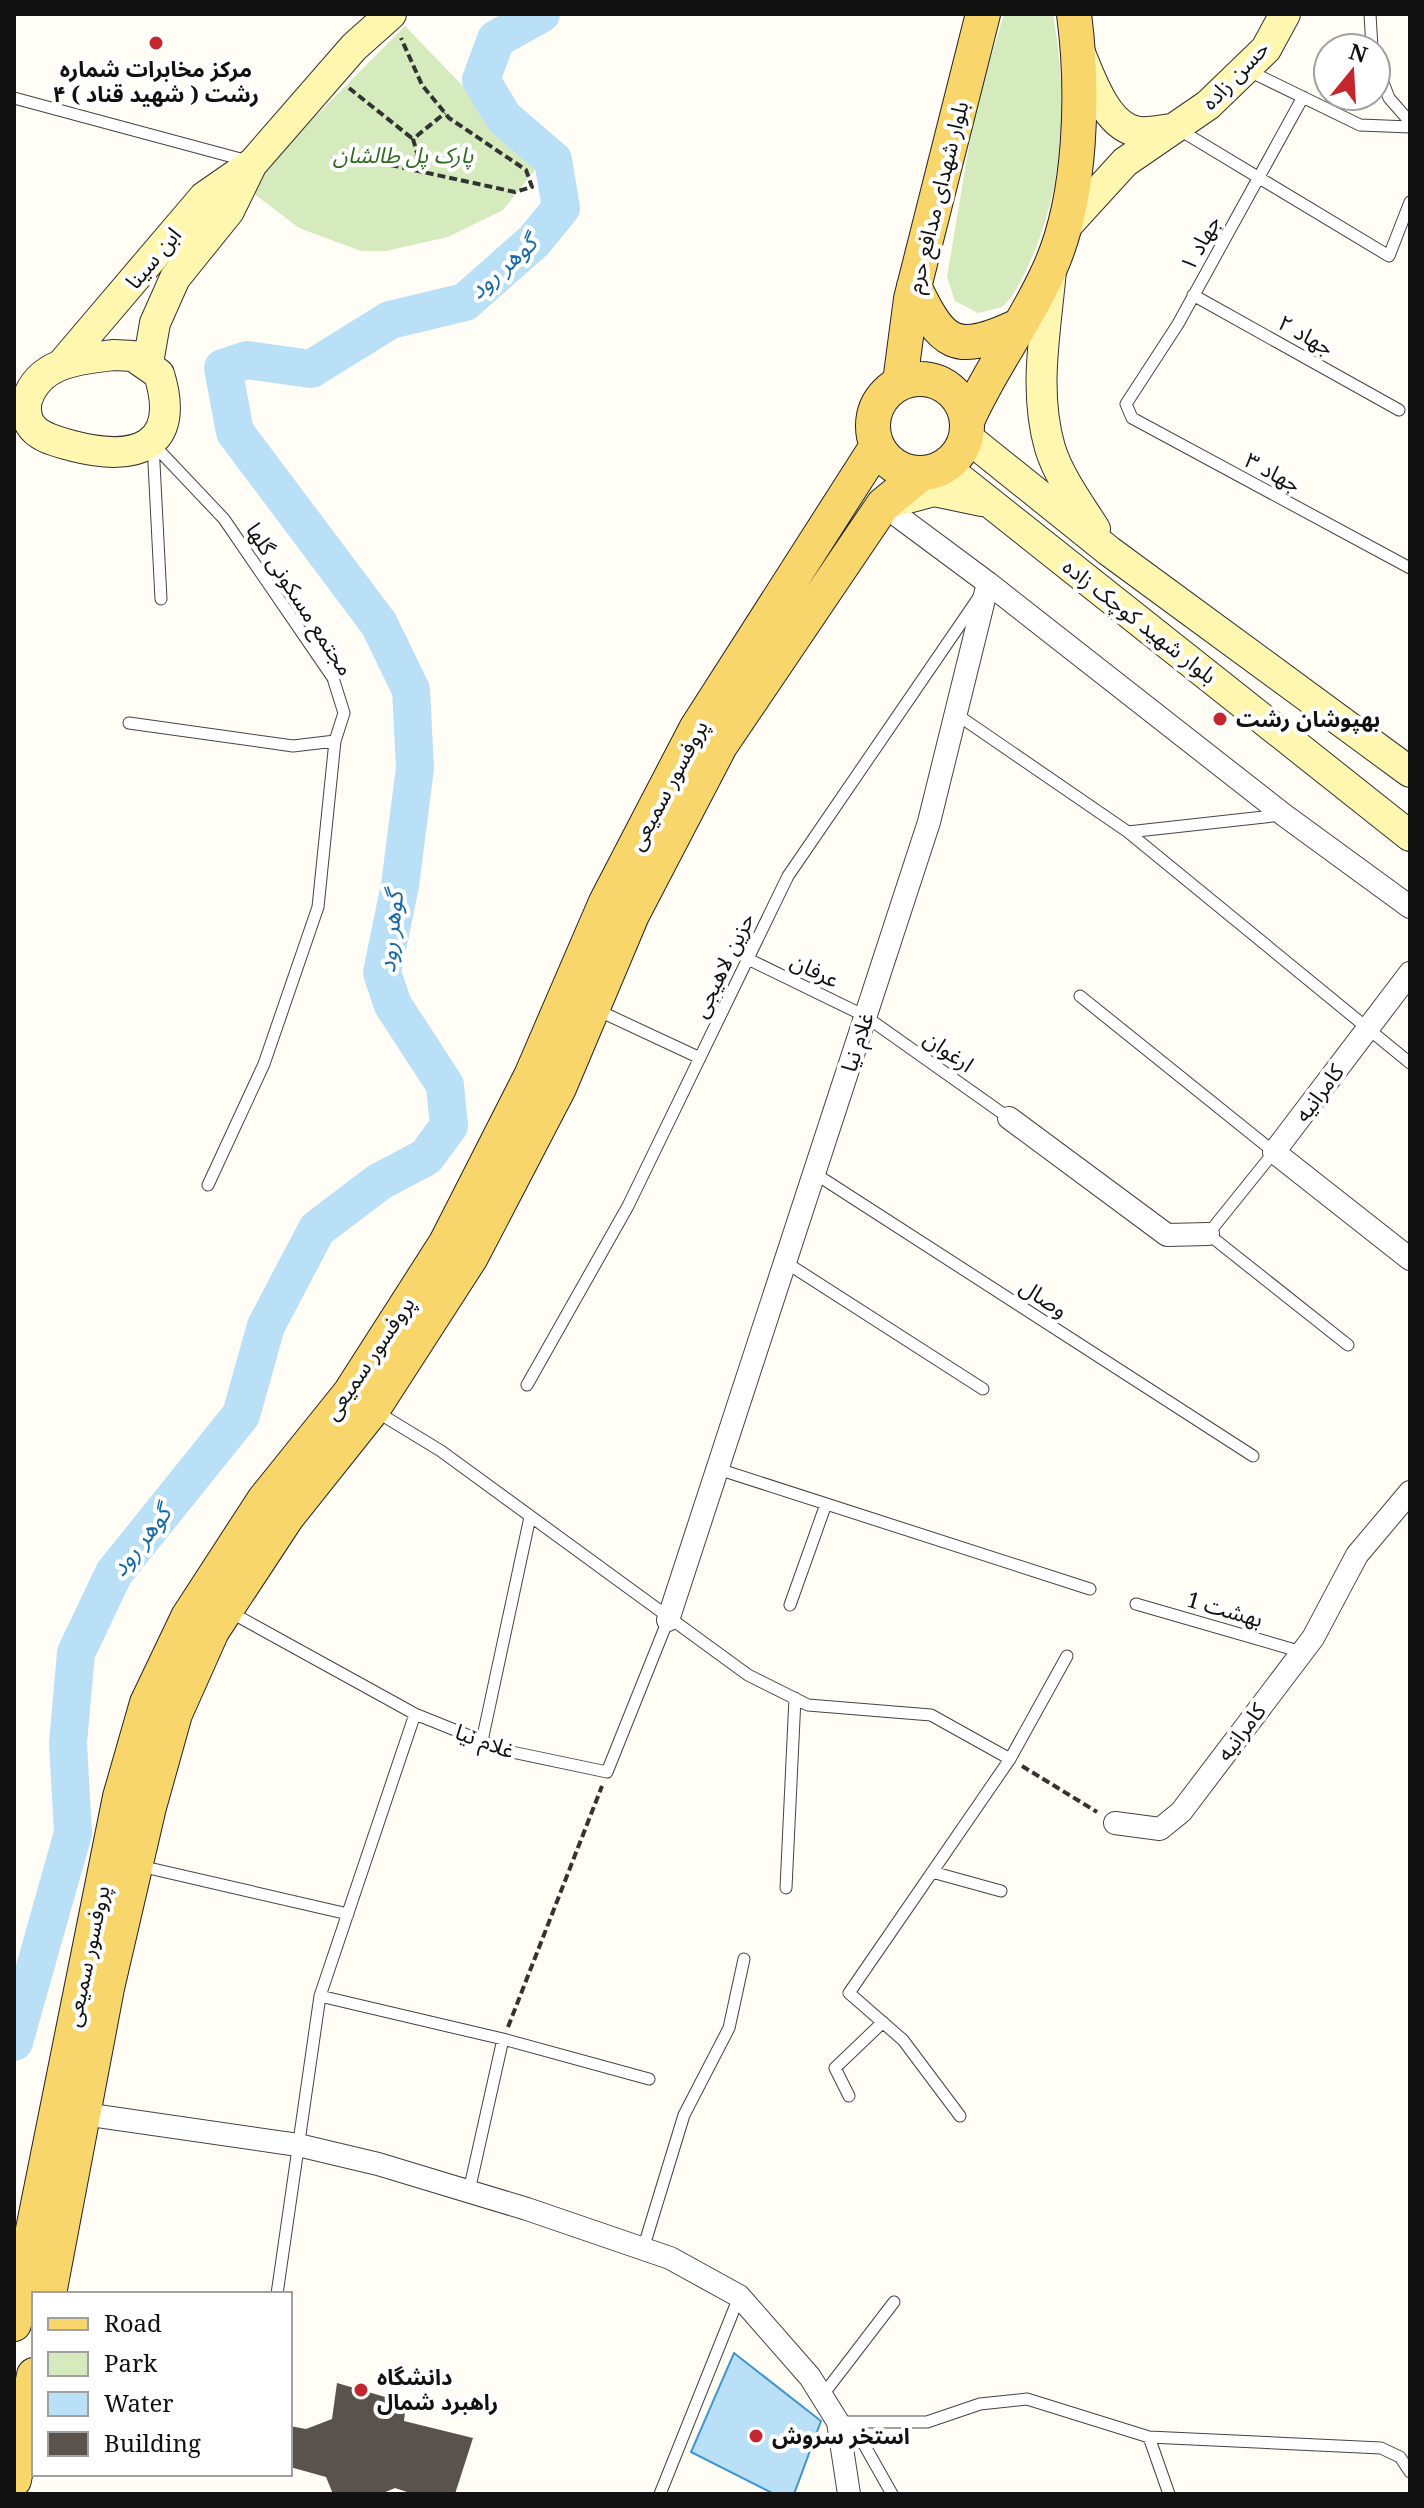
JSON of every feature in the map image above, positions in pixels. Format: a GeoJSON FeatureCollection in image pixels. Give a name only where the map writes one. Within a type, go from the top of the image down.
{"type":"FeatureCollection","features":[{"type":"Feature","properties":{"kind":"main road"},"geometry":{"type":"LineString","coordinates":[[967,428],[962,403],[950,389],[935,380],[917,378],[900,382],[885,394],[875,410],[872,428],[877,446],[895,467],[934,470],[959,454],[986,377],[1051,267],[1077,168],[1079,52],[1074,14]]}},
{"type":"Feature","properties":{"kind":"main road","name":"بلوار شهدای مدافع حرم"},"geometry":{"type":"LineString","coordinates":[[900,382],[914,286],[982,20]]}},
{"type":"Feature","properties":{"kind":"main road"},"geometry":{"type":"LineString","coordinates":[[914,286],[933,326],[955,341],[985,342],[1018,326]]}},
{"type":"Feature","properties":{"kind":"main road","name":"پروفسور سمیعی"},"geometry":{"type":"LineString","coordinates":[[14,2324],[120,1797],[147,1703],[188,1617],[264,1500],[350,1393],[446,1243],[531,1076],[606,902],[696,729],[877,446]]}},
{"type":"Feature","properties":{"kind":"main road","name":"پروفسور سمیعی"},"geometry":{"type":"LineString","coordinates":[[49,2292],[136,1865],[175,1714],[212,1631],[287,1517],[373,1409],[471,1257],[559,1088],[632,915],[720,746],[883,505],[934,470]]}},
{"type":"Feature","properties":{"kind":"main road"},"geometry":{"type":"LineString","coordinates":[[14,2480],[32,2386]]}},
{"type":"Feature","properties":{"kind":"street","name":"ابن سینا"},"geometry":{"type":"LineString","coordinates":[[148,363],[155,323],[175,278],[229,211],[253,163],[330,74],[390,14]]}},
{"type":"Feature","properties":{"kind":"street","name":"حسن زاده"},"geometry":{"type":"LineString","coordinates":[[1061,233],[1125,162],[1178,129],[1266,49],[1285,14]]}},
{"type":"Feature","properties":{"kind":"street"},"geometry":{"type":"LineString","coordinates":[[1079,52],[1113,117],[1125,128],[1140,132],[1178,129]]}},
{"type":"Feature","properties":{"kind":"street","name":"ابن سینا"},"geometry":{"type":"LineString","coordinates":[[40,373],[204,197],[253,163]]}},
{"type":"Feature","properties":{"kind":"street"},"geometry":{"type":"LineString","coordinates":[[1051,267],[1040,379],[1050,448],[1066,483],[1109,551]]}},
{"type":"Feature","properties":{"kind":"street"},"geometry":{"type":"LineString","coordinates":[[14,433],[114,453],[132,452],[153,443],[164,427],[166,406],[159,374],[148,363],[133,356],[114,355],[40,373],[25,407],[29,424],[44,437]]}},
{"type":"Feature","properties":{"kind":"street","name":"بلوار شهید کوچک زاده"},"geometry":{"type":"LineString","coordinates":[[967,428],[1109,551],[1410,772]]}},
{"type":"Feature","properties":{"kind":"street","name":"بلوار شهید کوچک زاده"},"geometry":{"type":"LineString","coordinates":[[934,470],[992,503],[1410,836]]}},
{"type":"Feature","properties":{"kind":"street"},"geometry":{"type":"LineString","coordinates":[[883,505],[916,493],[934,491],[992,503]]}},
{"type":"Feature","properties":{"kind":"street"},"geometry":{"type":"LineString","coordinates":[[883,505],[988,583],[1284,815],[1410,907]]}},
{"type":"Feature","properties":{"kind":"street","name":"غلام نیا"},"geometry":{"type":"LineString","coordinates":[[668,1620],[929,822],[988,583]]}},
{"type":"Feature","properties":{"kind":"street","name":"کامرانیه"},"geometry":{"type":"LineString","coordinates":[[1274,1152],[1410,973]]}},
{"type":"Feature","properties":{"kind":"street"},"geometry":{"type":"LineString","coordinates":[[1009,1118],[1167,1235],[1208,1234]]}},
{"type":"Feature","properties":{"kind":"street"},"geometry":{"type":"LineString","coordinates":[[1274,1152],[1410,1259]]}},
{"type":"Feature","properties":{"kind":"street","name":"کامرانیه"},"geometry":{"type":"LineString","coordinates":[[1115,1823],[1160,1829],[1181,1812],[1302,1652],[1357,1555],[1410,1492]]}},
{"type":"Feature","properties":{"kind":"street"},"geometry":{"type":"LineString","coordinates":[[84,2114],[298,2145],[469,2191],[670,2258],[739,2296],[810,2377],[845,2424],[849,2494]]}},
{"type":"Feature","properties":{"kind":"lane"},"geometry":{"type":"LineString","coordinates":[[1245,69],[1360,125],[1410,125]]}},
{"type":"Feature","properties":{"kind":"lane","name":"جهاد ۱"},"geometry":{"type":"LineString","coordinates":[[1126,404],[1193,295],[1303,97]]}},
{"type":"Feature","properties":{"kind":"lane"},"geometry":{"type":"LineString","coordinates":[[14,98],[253,163]]}},
{"type":"Feature","properties":{"kind":"lane"},"geometry":{"type":"LineString","coordinates":[[1392,102],[1410,125]]}},
{"type":"Feature","properties":{"kind":"lane"},"geometry":{"type":"LineString","coordinates":[[1178,129],[1389,256],[1410,202]]}},
{"type":"Feature","properties":{"kind":"lane","name":"جهاد ۲"},"geometry":{"type":"LineString","coordinates":[[1193,295],[1399,410]]}},
{"type":"Feature","properties":{"kind":"lane","name":"جهاد ۳"},"geometry":{"type":"LineString","coordinates":[[1126,404],[1132,418],[1410,568]]}},
{"type":"Feature","properties":{"kind":"lane"},"geometry":{"type":"LineString","coordinates":[[153,443],[161,599]]}},
{"type":"Feature","properties":{"kind":"lane","name":"مجتمع مسکونی گلها"},"geometry":{"type":"LineString","coordinates":[[153,443],[224,519],[333,678],[344,713],[335,741],[318,907],[264,1064],[208,1185]]}},
{"type":"Feature","properties":{"kind":"lane","name":"حزین لاهیجی"},"geometry":{"type":"LineString","coordinates":[[527,1385],[628,1206],[788,876],[988,583]]}},
{"type":"Feature","properties":{"kind":"lane"},"geometry":{"type":"LineString","coordinates":[[956,714],[1128,832],[1410,1063]]}},
{"type":"Feature","properties":{"kind":"lane"},"geometry":{"type":"LineString","coordinates":[[129,723],[293,746],[335,741]]}},
{"type":"Feature","properties":{"kind":"lane"},"geometry":{"type":"LineString","coordinates":[[1128,832],[1284,815]]}},
{"type":"Feature","properties":{"kind":"lane","name":"عرفان"},"geometry":{"type":"LineString","coordinates":[[748,959],[865,1016]]}},
{"type":"Feature","properties":{"kind":"lane"},"geometry":{"type":"LineString","coordinates":[[1080,996],[1274,1152],[1208,1234],[1348,1345]]}},
{"type":"Feature","properties":{"kind":"lane"},"geometry":{"type":"LineString","coordinates":[[593,1008],[700,1058]]}},
{"type":"Feature","properties":{"kind":"lane","name":"ارغوان"},"geometry":{"type":"LineString","coordinates":[[865,1016],[1009,1118]]}},
{"type":"Feature","properties":{"kind":"lane","name":"وصال"},"geometry":{"type":"LineString","coordinates":[[814,1173],[1253,1456]]}},
{"type":"Feature","properties":{"kind":"lane"},"geometry":{"type":"LineString","coordinates":[[785,1262],[983,1389]]}},
{"type":"Feature","properties":{"kind":"lane"},"geometry":{"type":"LineString","coordinates":[[373,1409],[441,1451],[668,1620],[748,1675],[808,1705],[931,1715],[1010,1759]]}},
{"type":"Feature","properties":{"kind":"lane"},"geometry":{"type":"LineString","coordinates":[[718,1469],[1090,1589]]}},
{"type":"Feature","properties":{"kind":"lane"},"geometry":{"type":"LineString","coordinates":[[790,1605],[826,1504]]}},
{"type":"Feature","properties":{"kind":"lane"},"geometry":{"type":"LineString","coordinates":[[482,1741],[530,1517]]}},
{"type":"Feature","properties":{"kind":"lane","name":"بهشت 1"},"geometry":{"type":"LineString","coordinates":[[1136,1604],[1302,1652]]}},
{"type":"Feature","properties":{"kind":"lane","name":"غلام نیا"},"geometry":{"type":"LineString","coordinates":[[226,1610],[415,1714],[507,1751],[607,1772],[668,1620]]}},
{"type":"Feature","properties":{"kind":"lane"},"geometry":{"type":"LineString","coordinates":[[960,2116],[903,2040],[849,1993],[1010,1759],[1067,1656]]}},
{"type":"Feature","properties":{"kind":"lane"},"geometry":{"type":"LineString","coordinates":[[786,1888],[795,1698]]}},
{"type":"Feature","properties":{"kind":"lane"},"geometry":{"type":"LineString","coordinates":[[277,2292],[320,1996],[415,1714]]}},
{"type":"Feature","properties":{"kind":"lane"},"geometry":{"type":"LineString","coordinates":[[136,1865],[348,1914]]}},
{"type":"Feature","properties":{"kind":"lane"},"geometry":{"type":"LineString","coordinates":[[932,1872],[1001,1891]]}},
{"type":"Feature","properties":{"kind":"lane"},"geometry":{"type":"LineString","coordinates":[[643,2249],[684,2115],[729,2028],[744,1959]]}},
{"type":"Feature","properties":{"kind":"lane"},"geometry":{"type":"LineString","coordinates":[[320,1996],[503,2039],[649,2079]]}},
{"type":"Feature","properties":{"kind":"lane"},"geometry":{"type":"LineString","coordinates":[[849,2096],[835,2068],[883,2022]]}},
{"type":"Feature","properties":{"kind":"lane"},"geometry":{"type":"LineString","coordinates":[[469,2191],[503,2039]]}},
{"type":"Feature","properties":{"kind":"lane"},"geometry":{"type":"LineString","coordinates":[[660,2494],[739,2296]]}},
{"type":"Feature","properties":{"kind":"lane"},"geometry":{"type":"LineString","coordinates":[[822,2397],[894,2302]]}},
{"type":"Feature","properties":{"kind":"lane"},"geometry":{"type":"LineString","coordinates":[[845,2424],[927,2422],[980,2404],[1027,2399],[1149,2437],[1381,2448],[1400,2457],[1410,2472]]}},
{"type":"Feature","properties":{"kind":"lane"},"geometry":{"type":"LineString","coordinates":[[845,2424],[892,2494]]}},
{"type":"Feature","properties":{"kind":"lane"},"geometry":{"type":"LineString","coordinates":[[1149,2437],[1169,2494]]}},
{"type":"Feature","properties":{"kind":"path"},"geometry":{"type":"LineString","coordinates":[[331,159],[416,170],[515,192],[532,187],[526,170],[445,113],[422,85],[390,14]]}},
{"type":"Feature","properties":{"kind":"path"},"geometry":{"type":"LineString","coordinates":[[330,74],[413,139],[416,170]]}},
{"type":"Feature","properties":{"kind":"path"},"geometry":{"type":"LineString","coordinates":[[413,139],[445,113]]}},
{"type":"Feature","properties":{"kind":"path"},"geometry":{"type":"LineString","coordinates":[[1010,1759],[1115,1823]]}},
{"type":"Feature","properties":{"kind":"path"},"geometry":{"type":"LineString","coordinates":[[503,2039],[607,1772]]}},
{"type":"Feature","properties":{"kind":"green space"},"geometry":{"type":"Polygon","coordinates":[[[1004,14],[1053,14],[1061,78],[1060,142],[1050,205],[1028,266],[1014,293],[1002,307],[978,313],[955,301],[947,277],[975,110],[1004,14]]]}},
{"type":"Feature","properties":{"kind":"green space","name":"پارک پل طالشان"},"geometry":{"type":"Polygon","coordinates":[[[405,26],[539,165],[503,210],[448,237],[386,251],[361,251],[299,228],[245,187],[405,26]]]}},
{"type":"Feature","properties":{"kind":"water","name":"استخر سروش"},"geometry":{"type":"Polygon","coordinates":[[[734,2353],[821,2421],[794,2494],[774,2494],[691,2452],[734,2353]]]}},
{"type":"Feature","properties":{"kind":"building","name":"دانشگاه راهبرد شمال"},"geometry":{"type":"Polygon","coordinates":[[[337,2383],[406,2403],[404,2421],[473,2438],[455,2494],[413,2494],[395,2488],[381,2494],[333,2494],[326,2477],[292,2468],[292,2426],[306,2429],[332,2419],[337,2383]]]}},
{"type":"Feature","properties":{"kind":"waterway","name":"گوهر رود"},"geometry":{"type":"LineString","coordinates":[[14,2042],[73,1833],[68,1743],[76,1653],[114,1573],[241,1415],[266,1326],[317,1229],[379,1182],[426,1157],[449,1126],[445,1085],[393,1005],[382,973],[400,885],[415,768],[411,690],[379,624],[235,432],[223,368],[247,360],[311,369],[390,320],[465,302],[534,241],[561,208],[553,160],[504,118],[481,80],[496,39],[541,14]]}},
{"type":"Feature","properties":{"kind":"place","name":"مرکز مخابرات شماره ۴ رشت ( شهید قناد )"},"geometry":{"type":"Point","coordinates":[156,43]}},
{"type":"Feature","properties":{"kind":"place","name":"بهپوشان رشت"},"geometry":{"type":"Point","coordinates":[1220,719]}},
{"type":"Feature","properties":{"kind":"place","name":"دانشگاه راهبرد شمال"},"geometry":{"type":"Point","coordinates":[361,2390]}},
{"type":"Feature","properties":{"kind":"place","name":"استخر سروش"},"geometry":{"type":"Point","coordinates":[756,2436]}}]}
